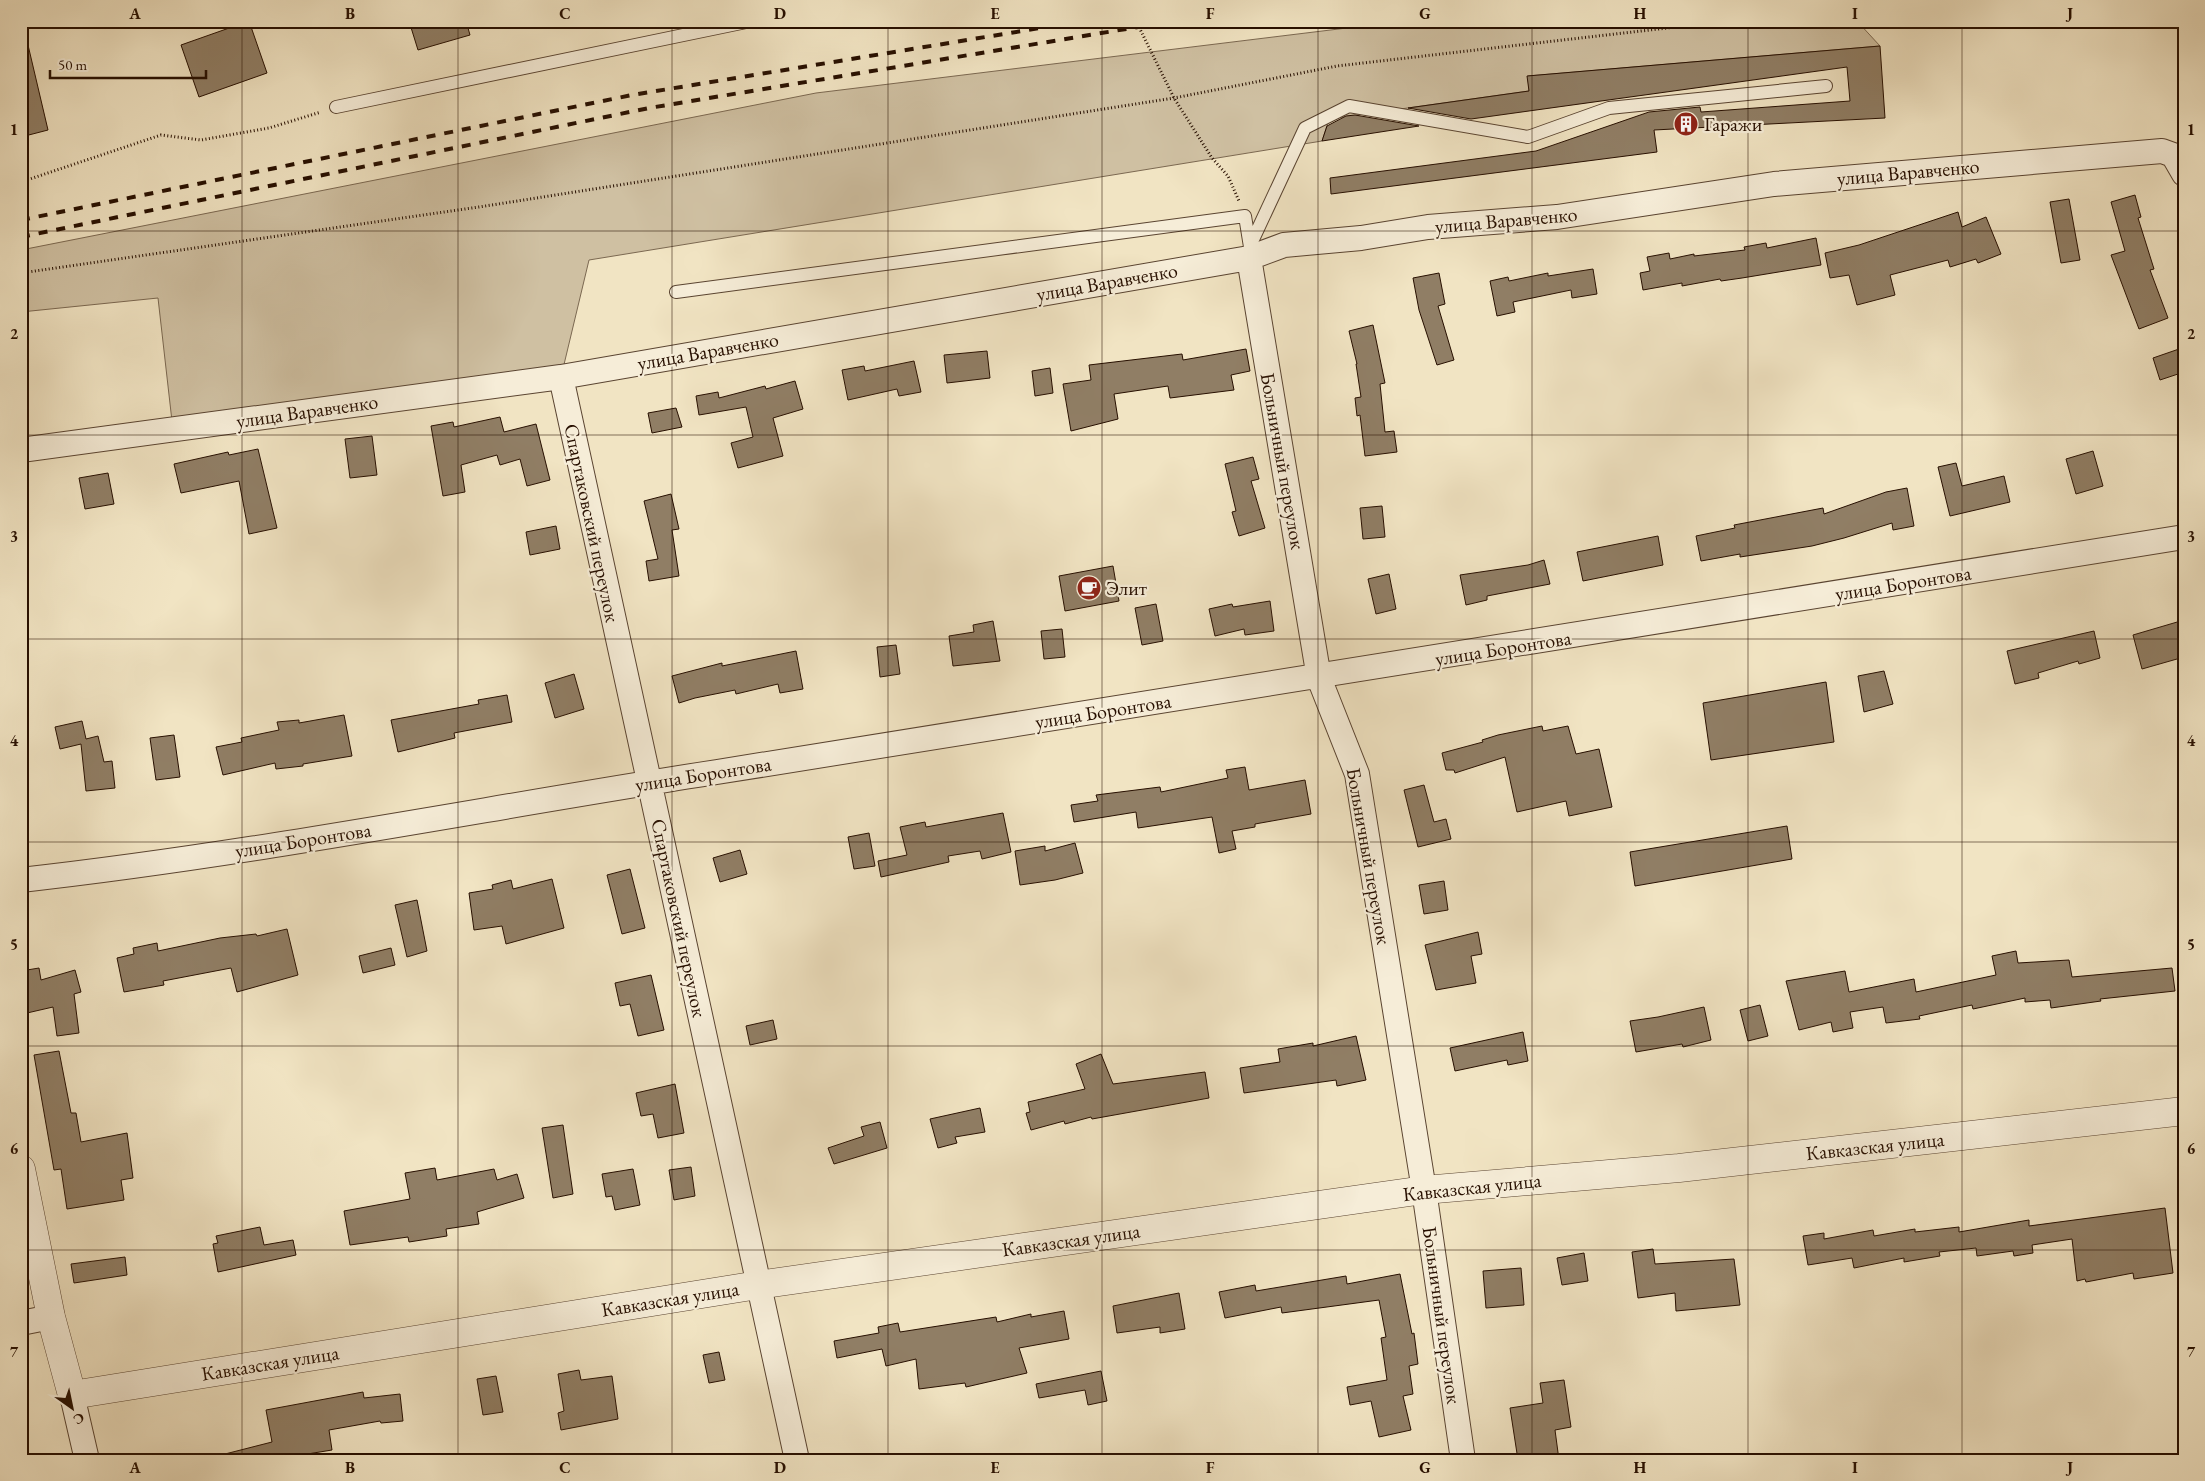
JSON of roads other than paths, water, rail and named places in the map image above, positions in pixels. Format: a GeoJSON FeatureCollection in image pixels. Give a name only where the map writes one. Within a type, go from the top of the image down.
{"type":"FeatureCollection","features":[{"type":"Feature","properties":{"kind":"street","name":"улица Варавченко"},"geometry":{"type":"LineString","coordinates":[[21,450],[561,377],[1284,245],[1361,238],[1428,227],[1556,217],[1774,184],[2162,151],[2172,155],[2184,174]]}},
{"type":"Feature","properties":{"kind":"street","name":"Больничный переулок"},"geometry":{"type":"LineString","coordinates":[[1249,252],[1319,678],[1357,774],[1424,1190],[1463,1460]]}},
{"type":"Feature","properties":{"kind":"street","name":"Спартаковский переулок"},"geometry":{"type":"LineString","coordinates":[[561,377],[797,1460]]}},
{"type":"Feature","properties":{"kind":"street","name":"улица Боронтова"},"geometry":{"type":"LineString","coordinates":[[21,880],[144,866],[649,782],[1319,678],[2184,537]]}},
{"type":"Feature","properties":{"kind":"street","name":"Кавказская улица"},"geometry":{"type":"LineString","coordinates":[[72,1395],[758,1285],[1424,1190],[1679,1168],[2184,1111]]}},
{"type":"Feature","properties":{"kind":"street"},"geometry":{"type":"LineString","coordinates":[[21,1169],[51,1317],[87,1460]]}},
{"type":"Feature","properties":{"kind":"street"},"geometry":{"type":"LineString","coordinates":[[21,1323],[51,1317]]}},
{"type":"Feature","properties":{"kind":"lane"},"geometry":{"type":"LineString","coordinates":[[336,107],[750,21]]}},
{"type":"Feature","properties":{"kind":"lane"},"geometry":{"type":"LineString","coordinates":[[1249,252],[1305,128],[1349,106],[1528,137],[1609,108],[1826,86]]}},
{"type":"Feature","properties":{"kind":"lane"},"geometry":{"type":"LineString","coordinates":[[676,292],[1245,216],[1249,252]]}},
{"type":"Feature","properties":{"kind":"railway"},"geometry":{"type":"LineString","coordinates":[[21,220],[632,95],[1083,21]]}},
{"type":"Feature","properties":{"kind":"railway"},"geometry":{"type":"LineString","coordinates":[[21,237],[649,108],[1138,27],[1194,21]]}},
{"type":"Feature","properties":{"kind":"place","name":"Гаражи"},"geometry":{"type":"Point","coordinates":[1686,124]}},
{"type":"Feature","properties":{"kind":"place","name":"Элит"},"geometry":{"type":"Point","coordinates":[1089,588]}}]}
